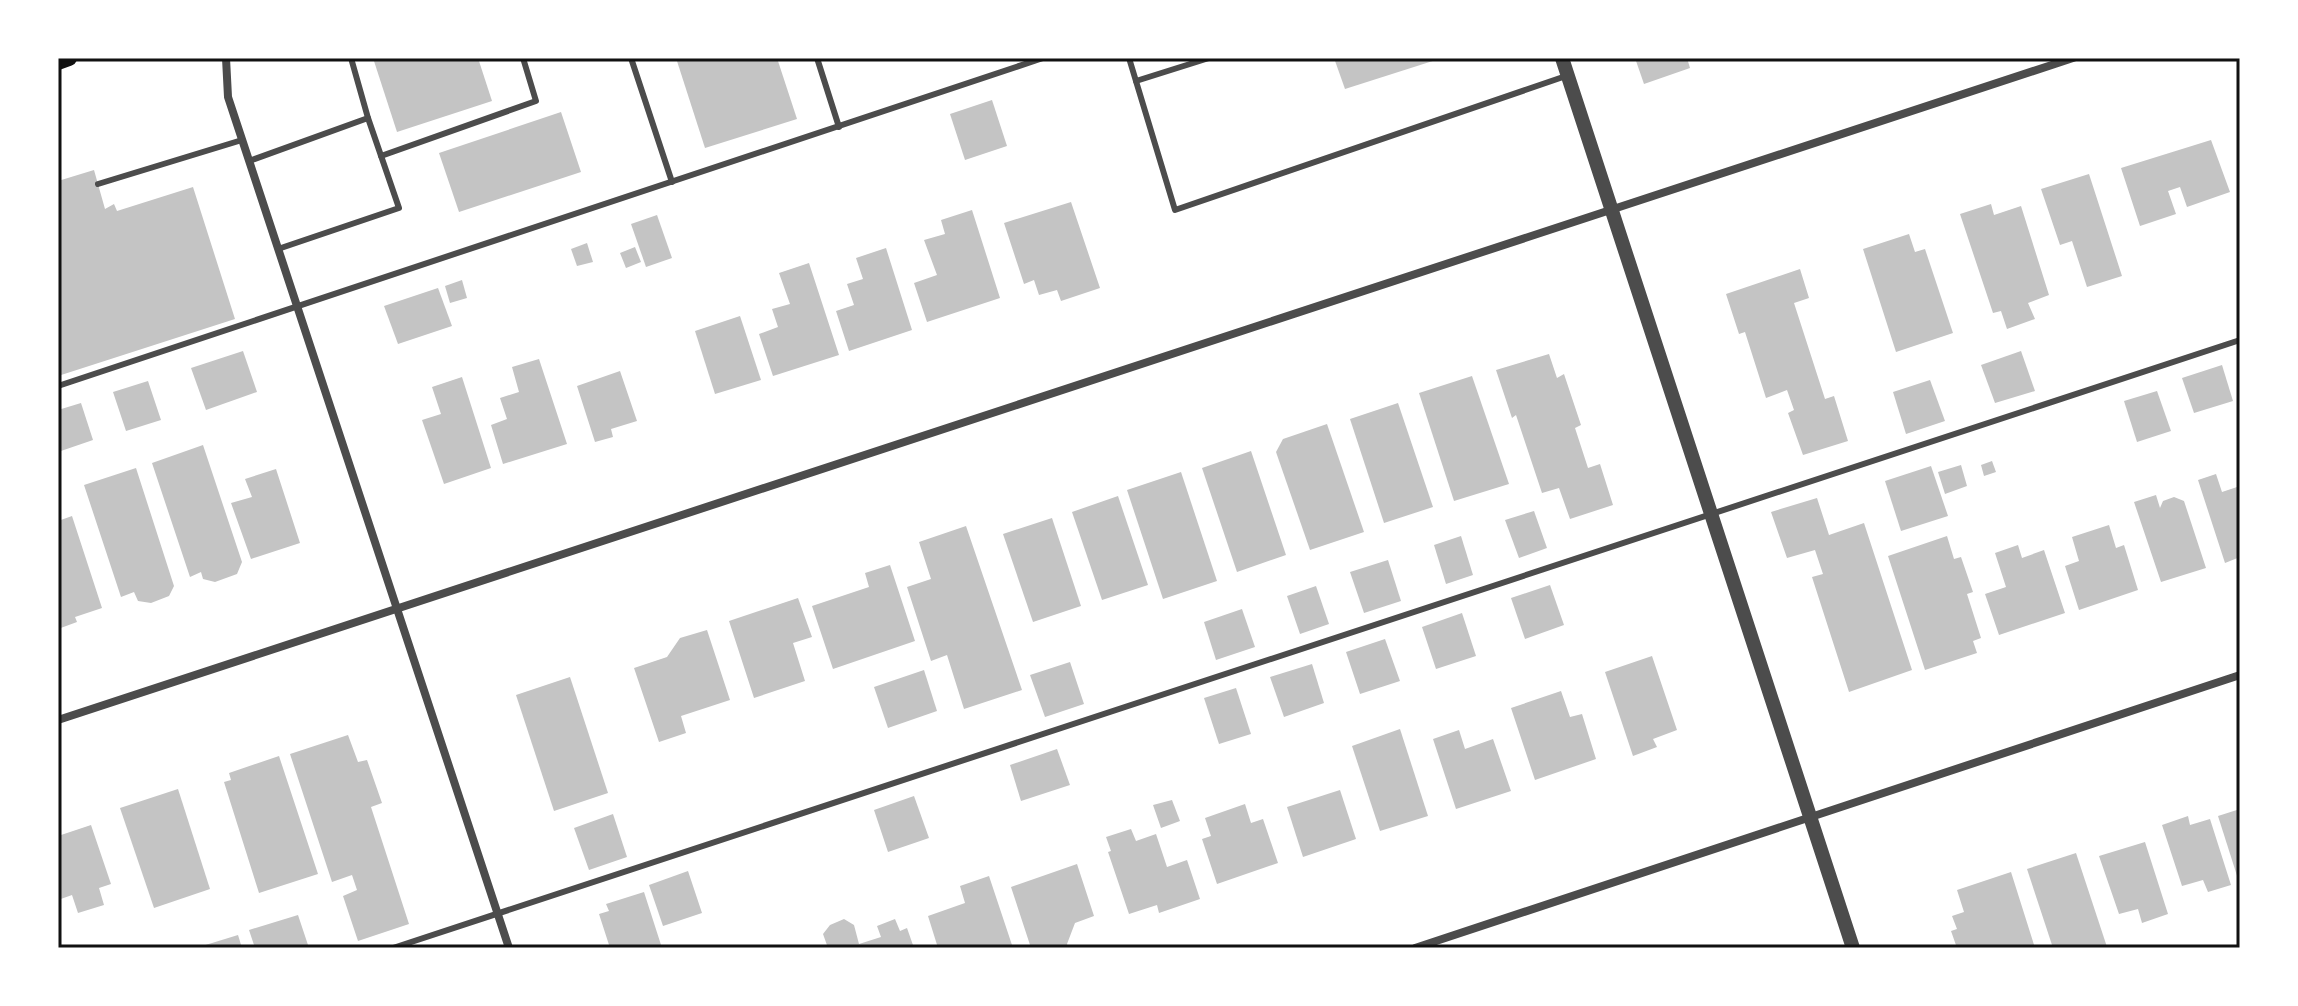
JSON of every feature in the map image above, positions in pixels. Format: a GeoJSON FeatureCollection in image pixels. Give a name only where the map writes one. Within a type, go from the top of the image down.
{"type":"FeatureCollection","features":[{"type":"Feature","properties":{"kind":"main road"},"geometry":{"type":"LineString","coordinates":[[58,62],[69,58]]}},
{"type":"Feature","properties":{"kind":"street"},"geometry":{"type":"LineString","coordinates":[[226,58],[228,97],[509,948]]}},
{"type":"Feature","properties":{"kind":"street"},"geometry":{"type":"LineString","coordinates":[[1562,58],[1853,948]]}},
{"type":"Feature","properties":{"kind":"street"},"geometry":{"type":"LineString","coordinates":[[58,720],[2073,58]]}},
{"type":"Feature","properties":{"kind":"street"},"geometry":{"type":"LineString","coordinates":[[1415,948],[2240,675]]}},
{"type":"Feature","properties":{"kind":"lane"},"geometry":{"type":"LineString","coordinates":[[278,249],[399,208],[351,58]]}},
{"type":"Feature","properties":{"kind":"lane"},"geometry":{"type":"LineString","coordinates":[[381,156],[536,101],[523,58]]}},
{"type":"Feature","properties":{"kind":"lane"},"geometry":{"type":"LineString","coordinates":[[631,58],[672,182]]}},
{"type":"Feature","properties":{"kind":"lane"},"geometry":{"type":"LineString","coordinates":[[817,58],[839,127]]}},
{"type":"Feature","properties":{"kind":"lane"},"geometry":{"type":"LineString","coordinates":[[58,386],[1043,58]]}},
{"type":"Feature","properties":{"kind":"lane"},"geometry":{"type":"LineString","coordinates":[[1129,58],[1175,210],[1567,75]]}},
{"type":"Feature","properties":{"kind":"lane"},"geometry":{"type":"LineString","coordinates":[[1136,81],[1209,58]]}},
{"type":"Feature","properties":{"kind":"lane"},"geometry":{"type":"LineString","coordinates":[[249,161],[368,118]]}},
{"type":"Feature","properties":{"kind":"lane"},"geometry":{"type":"LineString","coordinates":[[98,184],[242,140]]}},
{"type":"Feature","properties":{"kind":"lane"},"geometry":{"type":"LineString","coordinates":[[393,948],[2240,340]]}},
{"type":"Feature","properties":{"kind":"building"},"geometry":{"type":"Polygon","coordinates":[[[373,58],[478,58],[492,101],[397,132],[373,58]]]}},
{"type":"Feature","properties":{"kind":"building"},"geometry":{"type":"Polygon","coordinates":[[[676,58],[777,58],[797,119],[705,148],[676,58]]]}},
{"type":"Feature","properties":{"kind":"building"},"geometry":{"type":"Polygon","coordinates":[[[1334,58],[1439,58],[1439,59],[1345,89],[1334,58]]]}},
{"type":"Feature","properties":{"kind":"building"},"geometry":{"type":"Polygon","coordinates":[[[1635,58],[1687,58],[1690,68],[1644,84],[1635,58]]]}},
{"type":"Feature","properties":{"kind":"building"},"geometry":{"type":"Polygon","coordinates":[[[992,100],[1007,146],[965,160],[950,114],[992,100]]]}},
{"type":"Feature","properties":{"kind":"building"},"geometry":{"type":"Polygon","coordinates":[[[561,112],[581,172],[459,212],[439,153],[561,112]]]}},
{"type":"Feature","properties":{"kind":"building"},"geometry":{"type":"Polygon","coordinates":[[[2211,140],[2230,192],[2187,207],[2180,187],[2168,191],[2176,214],[2140,226],[2121,168],[2211,140]]]}},
{"type":"Feature","properties":{"kind":"building"},"geometry":{"type":"Polygon","coordinates":[[[94,170],[105,209],[114,204],[117,211],[193,187],[235,319],[58,376],[58,223],[61,223],[58,181],[94,170]]]}},
{"type":"Feature","properties":{"kind":"building"},"geometry":{"type":"Polygon","coordinates":[[[2089,174],[2122,276],[2087,287],[2072,241],[2060,245],[2041,189],[2089,174]]]}},
{"type":"Feature","properties":{"kind":"building"},"geometry":{"type":"Polygon","coordinates":[[[1071,202],[1100,288],[1061,301],[1057,290],[1039,295],[1034,280],[1024,284],[1004,223],[1071,202]]]}},
{"type":"Feature","properties":{"kind":"building"},"geometry":{"type":"Polygon","coordinates":[[[1991,204],[1994,215],[2021,206],[2049,295],[2028,303],[2035,319],[2007,329],[2001,311],[1993,313],[1960,214],[1991,204]]]}},
{"type":"Feature","properties":{"kind":"building"},"geometry":{"type":"Polygon","coordinates":[[[972,210],[1000,298],[927,322],[914,283],[937,275],[924,240],[945,234],[941,220],[972,210]]]}},
{"type":"Feature","properties":{"kind":"building"},"geometry":{"type":"Polygon","coordinates":[[[657,215],[672,258],[646,267],[631,224],[657,215]]]}},
{"type":"Feature","properties":{"kind":"building"},"geometry":{"type":"Polygon","coordinates":[[[1909,234],[1915,252],[1925,249],[1953,333],[1896,352],[1863,249],[1909,234]]]}},
{"type":"Feature","properties":{"kind":"building"},"geometry":{"type":"Polygon","coordinates":[[[587,243],[593,262],[577,266],[571,249],[587,243]]]}},
{"type":"Feature","properties":{"kind":"building"},"geometry":{"type":"Polygon","coordinates":[[[635,247],[641,262],[626,268],[620,253],[635,247]]]}},
{"type":"Feature","properties":{"kind":"building"},"geometry":{"type":"Polygon","coordinates":[[[886,248],[912,330],[849,351],[836,311],[854,305],[847,284],[863,279],[856,258],[886,248]]]}},
{"type":"Feature","properties":{"kind":"building"},"geometry":{"type":"Polygon","coordinates":[[[809,263],[839,355],[773,376],[759,334],[778,327],[772,309],[790,304],[779,273],[809,263]]]}},
{"type":"Feature","properties":{"kind":"building"},"geometry":{"type":"Polygon","coordinates":[[[1800,269],[1809,298],[1794,303],[1825,399],[1834,396],[1848,441],[1803,455],[1788,413],[1794,410],[1787,390],[1766,398],[1745,332],[1739,334],[1726,294],[1800,269]]]}},
{"type":"Feature","properties":{"kind":"building"},"geometry":{"type":"Polygon","coordinates":[[[462,280],[467,298],[450,303],[445,286],[462,280]]]}},
{"type":"Feature","properties":{"kind":"building"},"geometry":{"type":"Polygon","coordinates":[[[438,288],[452,326],[398,344],[384,306],[438,288]]]}},
{"type":"Feature","properties":{"kind":"building"},"geometry":{"type":"Polygon","coordinates":[[[740,316],[761,380],[715,394],[695,331],[740,316]]]}},
{"type":"Feature","properties":{"kind":"building"},"geometry":{"type":"Polygon","coordinates":[[[243,351],[257,392],[206,410],[191,368],[243,351]]]}},
{"type":"Feature","properties":{"kind":"building"},"geometry":{"type":"Polygon","coordinates":[[[2021,351],[2035,391],[1995,403],[1981,365],[2021,351]]]}},
{"type":"Feature","properties":{"kind":"building"},"geometry":{"type":"Polygon","coordinates":[[[1549,354],[1557,378],[1564,374],[1581,425],[1575,428],[1588,468],[1600,464],[1613,505],[1570,519],[1559,488],[1542,493],[1516,415],[1512,418],[1496,370],[1549,354]]]}},
{"type":"Feature","properties":{"kind":"building"},"geometry":{"type":"Polygon","coordinates":[[[539,359],[567,444],[503,464],[491,425],[507,419],[500,398],[519,392],[512,367],[539,359]]]}},
{"type":"Feature","properties":{"kind":"building"},"geometry":{"type":"Polygon","coordinates":[[[2222,365],[2233,401],[2194,413],[2182,378],[2222,365]]]}},
{"type":"Feature","properties":{"kind":"building"},"geometry":{"type":"Polygon","coordinates":[[[620,371],[637,421],[611,429],[613,437],[595,442],[577,386],[620,371]]]}},
{"type":"Feature","properties":{"kind":"building"},"geometry":{"type":"Polygon","coordinates":[[[1472,376],[1509,484],[1454,501],[1419,393],[1472,376]]]}},
{"type":"Feature","properties":{"kind":"building"},"geometry":{"type":"Polygon","coordinates":[[[462,377],[491,468],[444,484],[422,420],[441,414],[432,387],[462,377]]]}},
{"type":"Feature","properties":{"kind":"building"},"geometry":{"type":"Polygon","coordinates":[[[1930,380],[1945,421],[1906,434],[1893,392],[1930,380]]]}},
{"type":"Feature","properties":{"kind":"building"},"geometry":{"type":"Polygon","coordinates":[[[148,381],[161,420],[126,431],[113,392],[148,381]]]}},
{"type":"Feature","properties":{"kind":"building"},"geometry":{"type":"Polygon","coordinates":[[[2157,391],[2171,431],[2137,442],[2124,401],[2157,391]]]}},
{"type":"Feature","properties":{"kind":"building"},"geometry":{"type":"Polygon","coordinates":[[[81,403],[93,440],[58,452],[58,410],[81,403]]]}},
{"type":"Feature","properties":{"kind":"building"},"geometry":{"type":"Polygon","coordinates":[[[1398,403],[1433,507],[1384,523],[1350,419],[1398,403]]]}},
{"type":"Feature","properties":{"kind":"building"},"geometry":{"type":"Polygon","coordinates":[[[1327,424],[1364,532],[1310,550],[1276,452],[1283,439],[1327,424]]]}},
{"type":"Feature","properties":{"kind":"building"},"geometry":{"type":"Polygon","coordinates":[[[203,445],[242,562],[237,574],[215,582],[203,579],[201,572],[190,577],[152,463],[203,445]]]}},
{"type":"Feature","properties":{"kind":"building"},"geometry":{"type":"Polygon","coordinates":[[[1251,451],[1286,555],[1237,572],[1202,468],[1251,451]]]}},
{"type":"Feature","properties":{"kind":"building"},"geometry":{"type":"Polygon","coordinates":[[[1992,461],[1996,472],[1984,476],[1981,465],[1992,461]]]}},
{"type":"Feature","properties":{"kind":"building"},"geometry":{"type":"Polygon","coordinates":[[[1961,465],[1967,486],[1945,494],[1938,472],[1961,465]]]}},
{"type":"Feature","properties":{"kind":"building"},"geometry":{"type":"Polygon","coordinates":[[[1931,466],[1948,516],[1901,531],[1885,481],[1931,466]]]}},
{"type":"Feature","properties":{"kind":"building"},"geometry":{"type":"Polygon","coordinates":[[[136,468],[174,586],[169,596],[151,603],[138,601],[134,592],[121,597],[84,485],[136,468]]]}},
{"type":"Feature","properties":{"kind":"building"},"geometry":{"type":"Polygon","coordinates":[[[276,469],[300,543],[251,559],[231,503],[252,497],[245,479],[276,469]]]}},
{"type":"Feature","properties":{"kind":"building"},"geometry":{"type":"Polygon","coordinates":[[[1181,472],[1217,581],[1163,599],[1127,490],[1181,472]]]}},
{"type":"Feature","properties":{"kind":"building"},"geometry":{"type":"Polygon","coordinates":[[[2216,474],[2222,492],[2240,486],[2240,557],[2225,563],[2198,480],[2216,474]]]}},
{"type":"Feature","properties":{"kind":"building"},"geometry":{"type":"Polygon","coordinates":[[[2156,495],[2160,508],[2163,501],[2174,497],[2184,501],[2206,568],[2161,582],[2134,502],[2156,495]]]}},
{"type":"Feature","properties":{"kind":"building"},"geometry":{"type":"Polygon","coordinates":[[[1118,496],[1148,585],[1102,600],[1072,512],[1118,496]]]}},
{"type":"Feature","properties":{"kind":"building"},"geometry":{"type":"Polygon","coordinates":[[[1817,498],[1829,535],[1864,523],[1912,670],[1849,692],[1812,577],[1823,574],[1815,550],[1787,558],[1771,512],[1817,498]]]}},
{"type":"Feature","properties":{"kind":"building"},"geometry":{"type":"Polygon","coordinates":[[[1534,511],[1547,548],[1519,558],[1505,520],[1534,511]]]}},
{"type":"Feature","properties":{"kind":"building"},"geometry":{"type":"Polygon","coordinates":[[[72,516],[102,608],[75,617],[77,622],[58,629],[58,521],[72,516]]]}},
{"type":"Feature","properties":{"kind":"building"},"geometry":{"type":"Polygon","coordinates":[[[1052,518],[1081,606],[1033,622],[1003,534],[1052,518]]]}},
{"type":"Feature","properties":{"kind":"building"},"geometry":{"type":"Polygon","coordinates":[[[2109,525],[2116,548],[2124,545],[2138,590],[2079,610],[2065,566],[2079,561],[2072,537],[2109,525]]]}},
{"type":"Feature","properties":{"kind":"building"},"geometry":{"type":"Polygon","coordinates":[[[966,526],[1022,690],[964,709],[947,655],[931,661],[907,587],[931,579],[919,542],[966,526]]]}},
{"type":"Feature","properties":{"kind":"building"},"geometry":{"type":"Polygon","coordinates":[[[1461,536],[1473,575],[1446,584],[1434,545],[1461,536]]]}},
{"type":"Feature","properties":{"kind":"building"},"geometry":{"type":"Polygon","coordinates":[[[1947,536],[1954,559],[1961,557],[1973,592],[1967,594],[1981,638],[1973,641],[1977,653],[1925,670],[1888,556],[1947,536]]]}},
{"type":"Feature","properties":{"kind":"building"},"geometry":{"type":"Polygon","coordinates":[[[2018,545],[2022,558],[2044,550],[2065,613],[1999,635],[1985,594],[2006,587],[1995,553],[2018,545]]]}},
{"type":"Feature","properties":{"kind":"building"},"geometry":{"type":"Polygon","coordinates":[[[1388,560],[1401,601],[1364,613],[1350,572],[1388,560]]]}},
{"type":"Feature","properties":{"kind":"building"},"geometry":{"type":"Polygon","coordinates":[[[890,565],[915,641],[833,669],[812,606],[869,587],[865,573],[890,565]]]}},
{"type":"Feature","properties":{"kind":"building"},"geometry":{"type":"Polygon","coordinates":[[[1550,585],[1564,625],[1525,639],[1511,598],[1550,585]]]}},
{"type":"Feature","properties":{"kind":"building"},"geometry":{"type":"Polygon","coordinates":[[[1316,586],[1329,624],[1300,634],[1287,596],[1316,586]]]}},
{"type":"Feature","properties":{"kind":"building"},"geometry":{"type":"Polygon","coordinates":[[[798,598],[812,637],[793,643],[805,681],[754,698],[729,621],[798,598]]]}},
{"type":"Feature","properties":{"kind":"building"},"geometry":{"type":"Polygon","coordinates":[[[1242,609],[1255,647],[1216,660],[1204,622],[1242,609]]]}},
{"type":"Feature","properties":{"kind":"building"},"geometry":{"type":"Polygon","coordinates":[[[1462,613],[1476,656],[1436,669],[1422,627],[1462,613]]]}},
{"type":"Feature","properties":{"kind":"building"},"geometry":{"type":"Polygon","coordinates":[[[707,630],[730,700],[681,716],[686,733],[659,742],[634,668],[667,657],[680,638],[707,630]]]}},
{"type":"Feature","properties":{"kind":"building"},"geometry":{"type":"Polygon","coordinates":[[[1385,639],[1400,681],[1360,694],[1346,652],[1385,639]]]}},
{"type":"Feature","properties":{"kind":"building"},"geometry":{"type":"Polygon","coordinates":[[[1652,656],[1677,730],[1653,739],[1657,747],[1633,756],[1605,672],[1652,656]]]}},
{"type":"Feature","properties":{"kind":"building"},"geometry":{"type":"Polygon","coordinates":[[[1070,662],[1084,704],[1045,717],[1030,675],[1070,662]]]}},
{"type":"Feature","properties":{"kind":"building"},"geometry":{"type":"Polygon","coordinates":[[[1312,664],[1324,703],[1284,717],[1270,677],[1312,664]]]}},
{"type":"Feature","properties":{"kind":"building"},"geometry":{"type":"Polygon","coordinates":[[[924,670],[937,711],[888,728],[874,687],[924,670]]]}},
{"type":"Feature","properties":{"kind":"building"},"geometry":{"type":"Polygon","coordinates":[[[570,677],[608,793],[554,811],[516,695],[570,677]]]}},
{"type":"Feature","properties":{"kind":"building"},"geometry":{"type":"Polygon","coordinates":[[[1236,688],[1251,734],[1219,744],[1204,698],[1236,688]]]}},
{"type":"Feature","properties":{"kind":"building"},"geometry":{"type":"Polygon","coordinates":[[[1561,691],[1570,717],[1582,714],[1596,759],[1535,780],[1511,708],[1561,691]]]}},
{"type":"Feature","properties":{"kind":"building"},"geometry":{"type":"Polygon","coordinates":[[[1400,729],[1428,816],[1380,831],[1352,746],[1400,729]]]}},
{"type":"Feature","properties":{"kind":"building"},"geometry":{"type":"Polygon","coordinates":[[[1459,730],[1465,749],[1493,739],[1511,791],[1456,809],[1433,739],[1459,730]]]}},
{"type":"Feature","properties":{"kind":"building"},"geometry":{"type":"Polygon","coordinates":[[[348,735],[358,762],[367,760],[382,803],[371,807],[409,924],[358,941],[343,896],[357,890],[352,875],[332,882],[290,754],[348,735]]]}},
{"type":"Feature","properties":{"kind":"building"},"geometry":{"type":"Polygon","coordinates":[[[1057,749],[1070,785],[1021,801],[1010,765],[1057,749]]]}},
{"type":"Feature","properties":{"kind":"building"},"geometry":{"type":"Polygon","coordinates":[[[279,756],[318,874],[259,893],[224,782],[231,780],[229,773],[279,756]]]}},
{"type":"Feature","properties":{"kind":"building"},"geometry":{"type":"Polygon","coordinates":[[[178,789],[210,889],[154,908],[120,808],[178,789]]]}},
{"type":"Feature","properties":{"kind":"building"},"geometry":{"type":"Polygon","coordinates":[[[1340,790],[1356,839],[1303,857],[1287,807],[1340,790]]]}},
{"type":"Feature","properties":{"kind":"building"},"geometry":{"type":"Polygon","coordinates":[[[914,796],[929,838],[888,852],[874,810],[914,796]]]}},
{"type":"Feature","properties":{"kind":"building"},"geometry":{"type":"Polygon","coordinates":[[[1172,800],[1180,821],[1161,828],[1153,805],[1172,800]]]}},
{"type":"Feature","properties":{"kind":"building"},"geometry":{"type":"Polygon","coordinates":[[[1245,804],[1251,823],[1263,819],[1278,863],[1217,884],[1202,839],[1211,836],[1205,818],[1245,804]]]}},
{"type":"Feature","properties":{"kind":"building"},"geometry":{"type":"Polygon","coordinates":[[[2240,809],[2240,882],[2239,882],[2218,816],[2240,809]]]}},
{"type":"Feature","properties":{"kind":"building"},"geometry":{"type":"Polygon","coordinates":[[[613,814],[627,857],[589,870],[574,828],[613,814]]]}},
{"type":"Feature","properties":{"kind":"building"},"geometry":{"type":"Polygon","coordinates":[[[2188,816],[2190,825],[2210,819],[2231,885],[2208,892],[2203,880],[2182,886],[2162,825],[2188,816]]]}},
{"type":"Feature","properties":{"kind":"building"},"geometry":{"type":"Polygon","coordinates":[[[91,825],[111,884],[99,888],[104,905],[78,913],[72,895],[58,900],[58,836],[91,825]]]}},
{"type":"Feature","properties":{"kind":"building"},"geometry":{"type":"Polygon","coordinates":[[[1131,829],[1136,841],[1156,834],[1167,867],[1187,860],[1200,899],[1159,913],[1157,905],[1129,914],[1106,837],[1131,829]]]}},
{"type":"Feature","properties":{"kind":"building"},"geometry":{"type":"Polygon","coordinates":[[[2145,842],[2168,914],[2142,923],[2138,909],[2119,914],[2099,856],[2145,842]]]}},
{"type":"Feature","properties":{"kind":"building"},"geometry":{"type":"Polygon","coordinates":[[[2076,853],[2107,947],[2104,948],[2053,948],[2027,869],[2076,853]]]}},
{"type":"Feature","properties":{"kind":"building"},"geometry":{"type":"Polygon","coordinates":[[[1077,864],[1094,916],[1075,923],[1068,948],[1031,948],[1011,887],[1077,864]]]}},
{"type":"Feature","properties":{"kind":"building"},"geometry":{"type":"Polygon","coordinates":[[[688,871],[702,913],[663,926],[649,885],[688,871]]]}},
{"type":"Feature","properties":{"kind":"building"},"geometry":{"type":"Polygon","coordinates":[[[2011,872],[2035,948],[1957,948],[1951,931],[1957,929],[1952,916],[1964,912],[1957,890],[2011,872]]]}},
{"type":"Feature","properties":{"kind":"building"},"geometry":{"type":"Polygon","coordinates":[[[989,876],[1013,948],[938,948],[928,916],[965,903],[960,886],[989,876]]]}},
{"type":"Feature","properties":{"kind":"building"},"geometry":{"type":"Polygon","coordinates":[[[644,892],[662,948],[610,948],[599,914],[609,911],[606,904],[644,892]]]}},
{"type":"Feature","properties":{"kind":"building"},"geometry":{"type":"Polygon","coordinates":[[[298,915],[309,948],[255,948],[249,930],[298,915]]]}},
{"type":"Feature","properties":{"kind":"building"},"geometry":{"type":"Polygon","coordinates":[[[844,919],[854,925],[859,944],[881,937],[877,926],[895,919],[900,931],[907,928],[914,948],[828,948],[823,934],[830,925],[844,919]]]}},
{"type":"Feature","properties":{"kind":"building"},"geometry":{"type":"Polygon","coordinates":[[[238,935],[242,948],[199,948],[199,947],[238,935]]]}}]}
